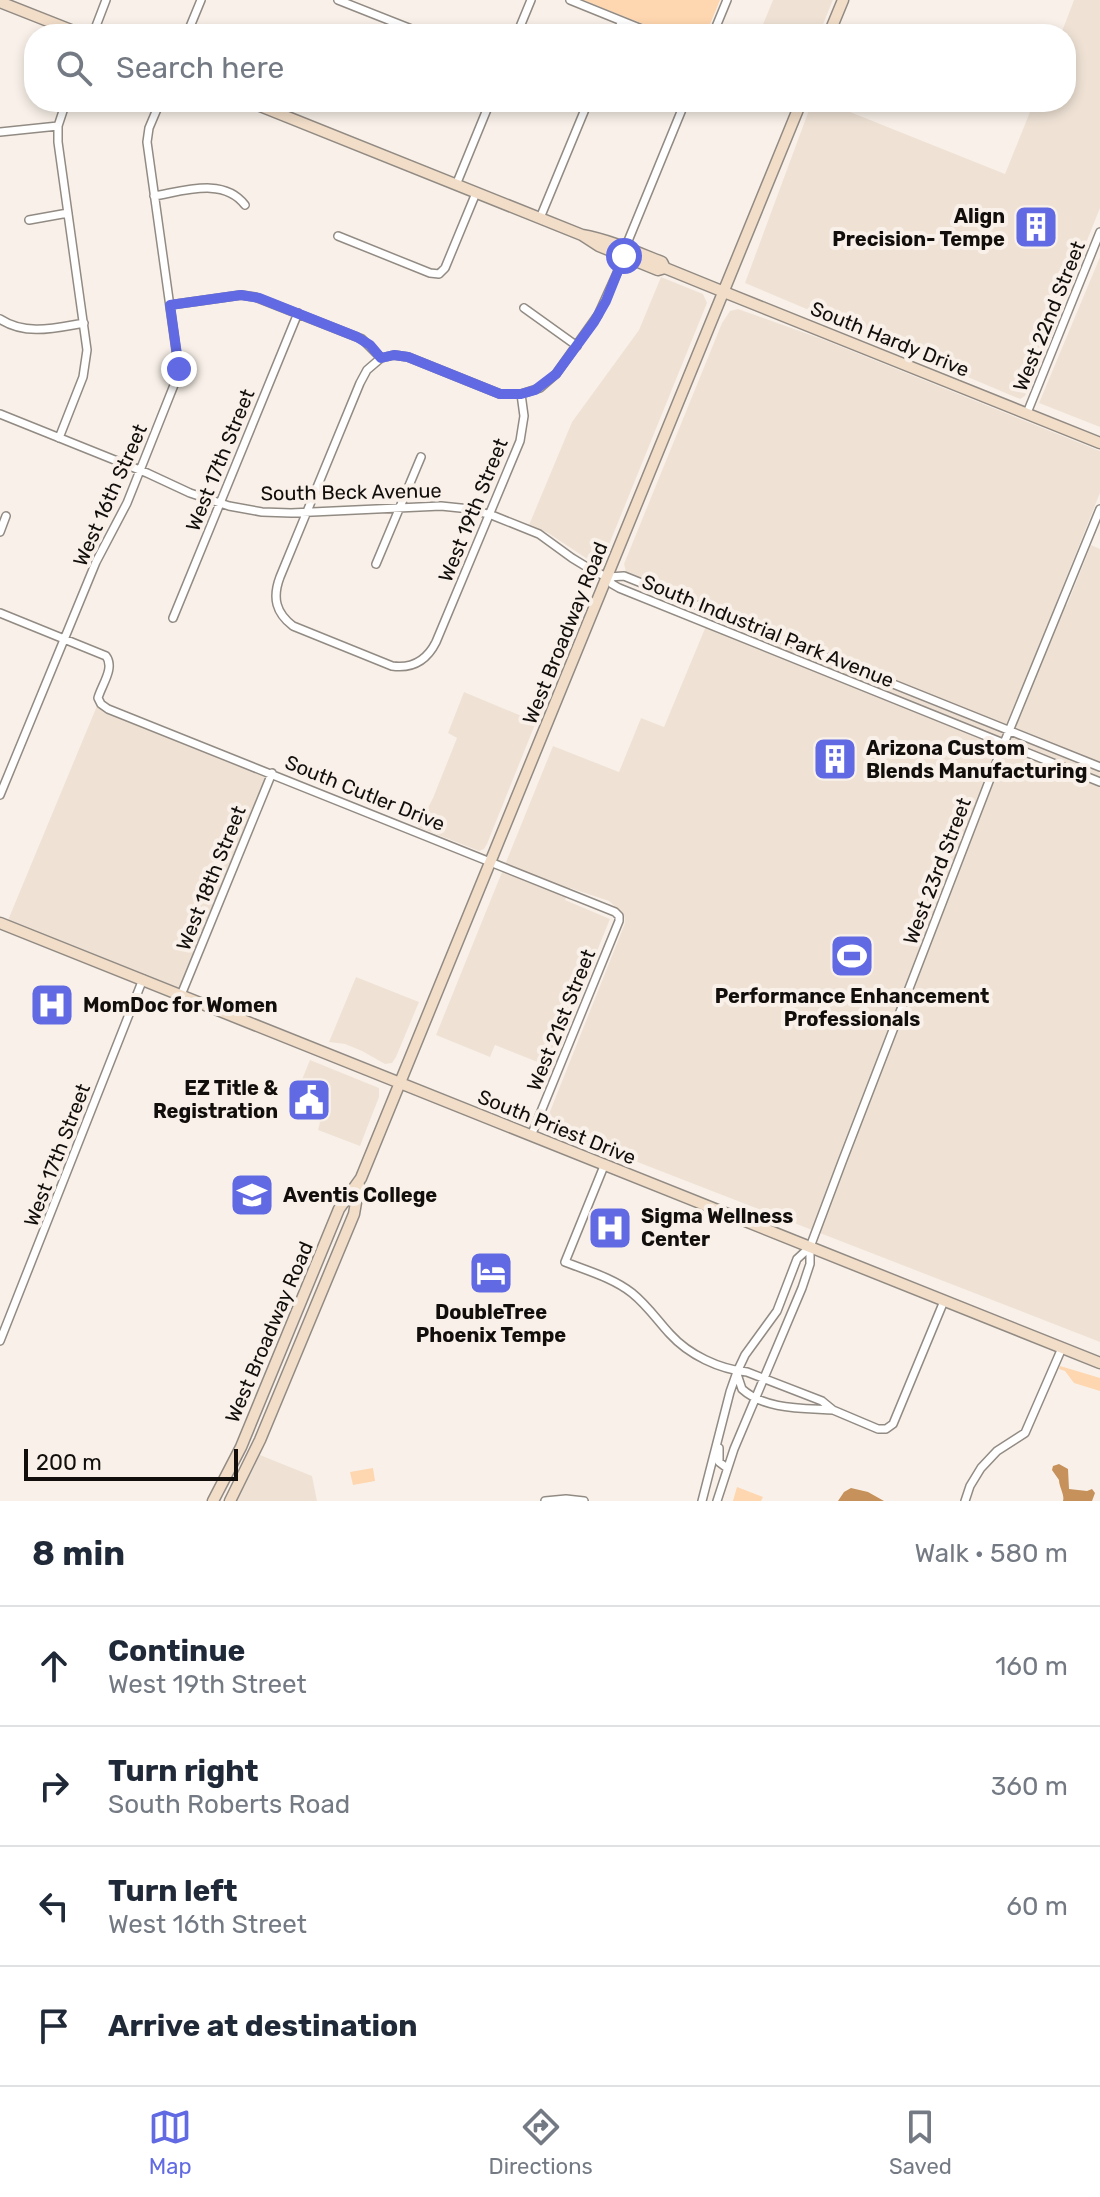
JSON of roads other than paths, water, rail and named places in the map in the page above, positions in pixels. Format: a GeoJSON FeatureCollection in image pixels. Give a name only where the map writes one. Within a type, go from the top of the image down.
{"type":"FeatureCollection","features":[{"type":"Feature","properties":{"kind":"main road"},"geometry":{"type":"LineString","coordinates":[[833,24],[843,0]]}},
{"type":"Feature","properties":{"kind":"main road"},"geometry":{"type":"LineString","coordinates":[[0,2],[56,24]]}},
{"type":"Feature","properties":{"kind":"main road","name":"South Hardy Drive"},"geometry":{"type":"LineString","coordinates":[[275,112],[582,235],[602,238],[625,252],[662,262],[665,268],[1100,443]]}},
{"type":"Feature","properties":{"kind":"main road","name":"West Broadway Road"},"geometry":{"type":"LineString","coordinates":[[230,1501],[256,1449],[354,1214],[361,1178],[797,112]]}},
{"type":"Feature","properties":{"kind":"main road","name":"South Priest Drive"},"geometry":{"type":"LineString","coordinates":[[0,923],[1100,1363]]}},
{"type":"Feature","properties":{"kind":"main road","name":"West Broadway Road"},"geometry":{"type":"LineString","coordinates":[[213,1501],[241,1447],[339,1209],[361,1178]]}},
{"type":"Feature","properties":{"kind":"street"},"geometry":{"type":"LineString","coordinates":[[97,24],[106,0]]}},
{"type":"Feature","properties":{"kind":"street"},"geometry":{"type":"LineString","coordinates":[[191,24],[201,0]]}},
{"type":"Feature","properties":{"kind":"street"},"geometry":{"type":"LineString","coordinates":[[338,0],[398,24]]}},
{"type":"Feature","properties":{"kind":"street"},"geometry":{"type":"LineString","coordinates":[[521,24],[531,0]]}},
{"type":"Feature","properties":{"kind":"street"},"geometry":{"type":"LineString","coordinates":[[570,0],[629,24]]}},
{"type":"Feature","properties":{"kind":"street"},"geometry":{"type":"LineString","coordinates":[[717,24],[727,0]]}},
{"type":"Feature","properties":{"kind":"street"},"geometry":{"type":"LineString","coordinates":[[59,438],[85,371],[87,350],[59,148],[58,126],[63,112]]}},
{"type":"Feature","properties":{"kind":"street","name":"West 16th Street"},"geometry":{"type":"LineString","coordinates":[[0,795],[96,562],[124,511],[178,375],[147,138],[156,112]]}},
{"type":"Feature","properties":{"kind":"street"},"geometry":{"type":"LineString","coordinates":[[456,185],[486,112]]}},
{"type":"Feature","properties":{"kind":"street"},"geometry":{"type":"LineString","coordinates":[[540,218],[584,112]]}},
{"type":"Feature","properties":{"kind":"street"},"geometry":{"type":"LineString","coordinates":[[269,613],[278,611],[275,598],[277,584],[363,376],[372,365],[381,358],[394,355],[408,357],[507,395],[540,388],[551,379],[602,308],[681,112]]}},
{"type":"Feature","properties":{"kind":"street"},"geometry":{"type":"LineString","coordinates":[[0,132],[58,126]]}},
{"type":"Feature","properties":{"kind":"street"},"geometry":{"type":"LineString","coordinates":[[154,196],[215,188],[232,193],[245,205]]}},
{"type":"Feature","properties":{"kind":"street"},"geometry":{"type":"LineString","coordinates":[[338,236],[439,274],[445,268],[476,193]]}},
{"type":"Feature","properties":{"kind":"street"},"geometry":{"type":"LineString","coordinates":[[29,220],[68,213]]}},
{"type":"Feature","properties":{"kind":"street","name":"West 22nd Street"},"geometry":{"type":"LineString","coordinates":[[1027,413],[1100,232]]}},
{"type":"Feature","properties":{"kind":"street"},"geometry":{"type":"LineString","coordinates":[[170,305],[246,295],[259,298],[362,339],[381,358]]}},
{"type":"Feature","properties":{"kind":"street"},"geometry":{"type":"LineString","coordinates":[[524,308],[577,346]]}},
{"type":"Feature","properties":{"kind":"street","name":"West 17th Street"},"geometry":{"type":"LineString","coordinates":[[173,618],[298,313]]}},
{"type":"Feature","properties":{"kind":"street"},"geometry":{"type":"LineString","coordinates":[[0,319],[33,330],[84,323]]}},
{"type":"Feature","properties":{"kind":"street","name":"West 19th Street"},"geometry":{"type":"LineString","coordinates":[[278,611],[300,630],[398,667],[417,667],[436,642],[522,435],[524,416],[521,394]]}},
{"type":"Feature","properties":{"kind":"street","name":"South Beck Avenue"},"geometry":{"type":"LineString","coordinates":[[0,414],[220,504],[262,512],[306,513],[447,506],[489,514],[539,534],[572,558],[608,577]]}},
{"type":"Feature","properties":{"kind":"street"},"geometry":{"type":"LineString","coordinates":[[376,564],[421,457]]}},
{"type":"Feature","properties":{"kind":"street","name":"West 23rd Street"},"geometry":{"type":"LineString","coordinates":[[810,1247],[1004,743],[1100,509]]}},
{"type":"Feature","properties":{"kind":"street"},"geometry":{"type":"LineString","coordinates":[[0,532],[6,516]]}},
{"type":"Feature","properties":{"kind":"street","name":"South Industrial Park Avenue"},"geometry":{"type":"LineString","coordinates":[[1100,767],[624,576],[608,577],[619,588],[1100,782]]}},
{"type":"Feature","properties":{"kind":"street"},"geometry":{"type":"LineString","coordinates":[[0,613],[64,639]]}},
{"type":"Feature","properties":{"kind":"street","name":"South Cutler Drive"},"geometry":{"type":"LineString","coordinates":[[64,639],[103,654],[110,661],[99,694],[99,701],[108,709],[491,861],[619,916]]}},
{"type":"Feature","properties":{"kind":"street","name":"West 18th Street"},"geometry":{"type":"LineString","coordinates":[[181,995],[272,773]]}},
{"type":"Feature","properties":{"kind":"street","name":"West 21st Street"},"geometry":{"type":"LineString","coordinates":[[531,1136],[619,916]]}},
{"type":"Feature","properties":{"kind":"street","name":"West 17th Street"},"geometry":{"type":"LineString","coordinates":[[0,1341],[143,979]]}},
{"type":"Feature","properties":{"kind":"street"},"geometry":{"type":"LineString","coordinates":[[604,1166],[565,1262],[623,1287],[643,1303],[684,1347],[700,1357],[822,1401],[833,1410],[878,1429],[891,1427],[944,1301]]}},
{"type":"Feature","properties":{"kind":"street"},"geometry":{"type":"LineString","coordinates":[[702,1501],[737,1372],[745,1355],[777,1311],[797,1259],[810,1247]]}},
{"type":"Feature","properties":{"kind":"street"},"geometry":{"type":"LineString","coordinates":[[717,1501],[727,1468],[810,1264],[810,1247]]}},
{"type":"Feature","properties":{"kind":"street"},"geometry":{"type":"LineString","coordinates":[[965,1501],[981,1468],[997,1451],[1025,1433],[1062,1348]]}},
{"type":"Feature","properties":{"kind":"street"},"geometry":{"type":"LineString","coordinates":[[737,1372],[740,1387],[755,1398],[786,1407],[833,1410]]}},
{"type":"Feature","properties":{"kind":"street"},"geometry":{"type":"LineString","coordinates":[[719,1434],[718,1459],[727,1468]]}},
{"type":"Feature","properties":{"kind":"street"},"geometry":{"type":"LineString","coordinates":[[545,1501],[584,1501]]}},
{"type":"Feature","properties":{"kind":"place","name":"Align Precision- Tempe"},"geometry":{"type":"Point","coordinates":[1036,227]}},
{"type":"Feature","properties":{"kind":"place","name":"Arizona Custom Blends Manufacturing"},"geometry":{"type":"Point","coordinates":[835,759]}},
{"type":"Feature","properties":{"kind":"place","name":"Performance Enhancement Professionals"},"geometry":{"type":"Point","coordinates":[852,956]}},
{"type":"Feature","properties":{"kind":"place","name":"MomDoc for Women"},"geometry":{"type":"Point","coordinates":[52,1005]}},
{"type":"Feature","properties":{"kind":"place","name":"EZ Title & Registration"},"geometry":{"type":"Point","coordinates":[309,1100]}},
{"type":"Feature","properties":{"kind":"place","name":"Aventis College"},"geometry":{"type":"Point","coordinates":[252,1195]}},
{"type":"Feature","properties":{"kind":"place","name":"Sigma Wellness Center"},"geometry":{"type":"Point","coordinates":[610,1228]}},
{"type":"Feature","properties":{"kind":"place","name":"DoubleTree Phoenix Tempe"},"geometry":{"type":"Point","coordinates":[491,1273]}}]}
